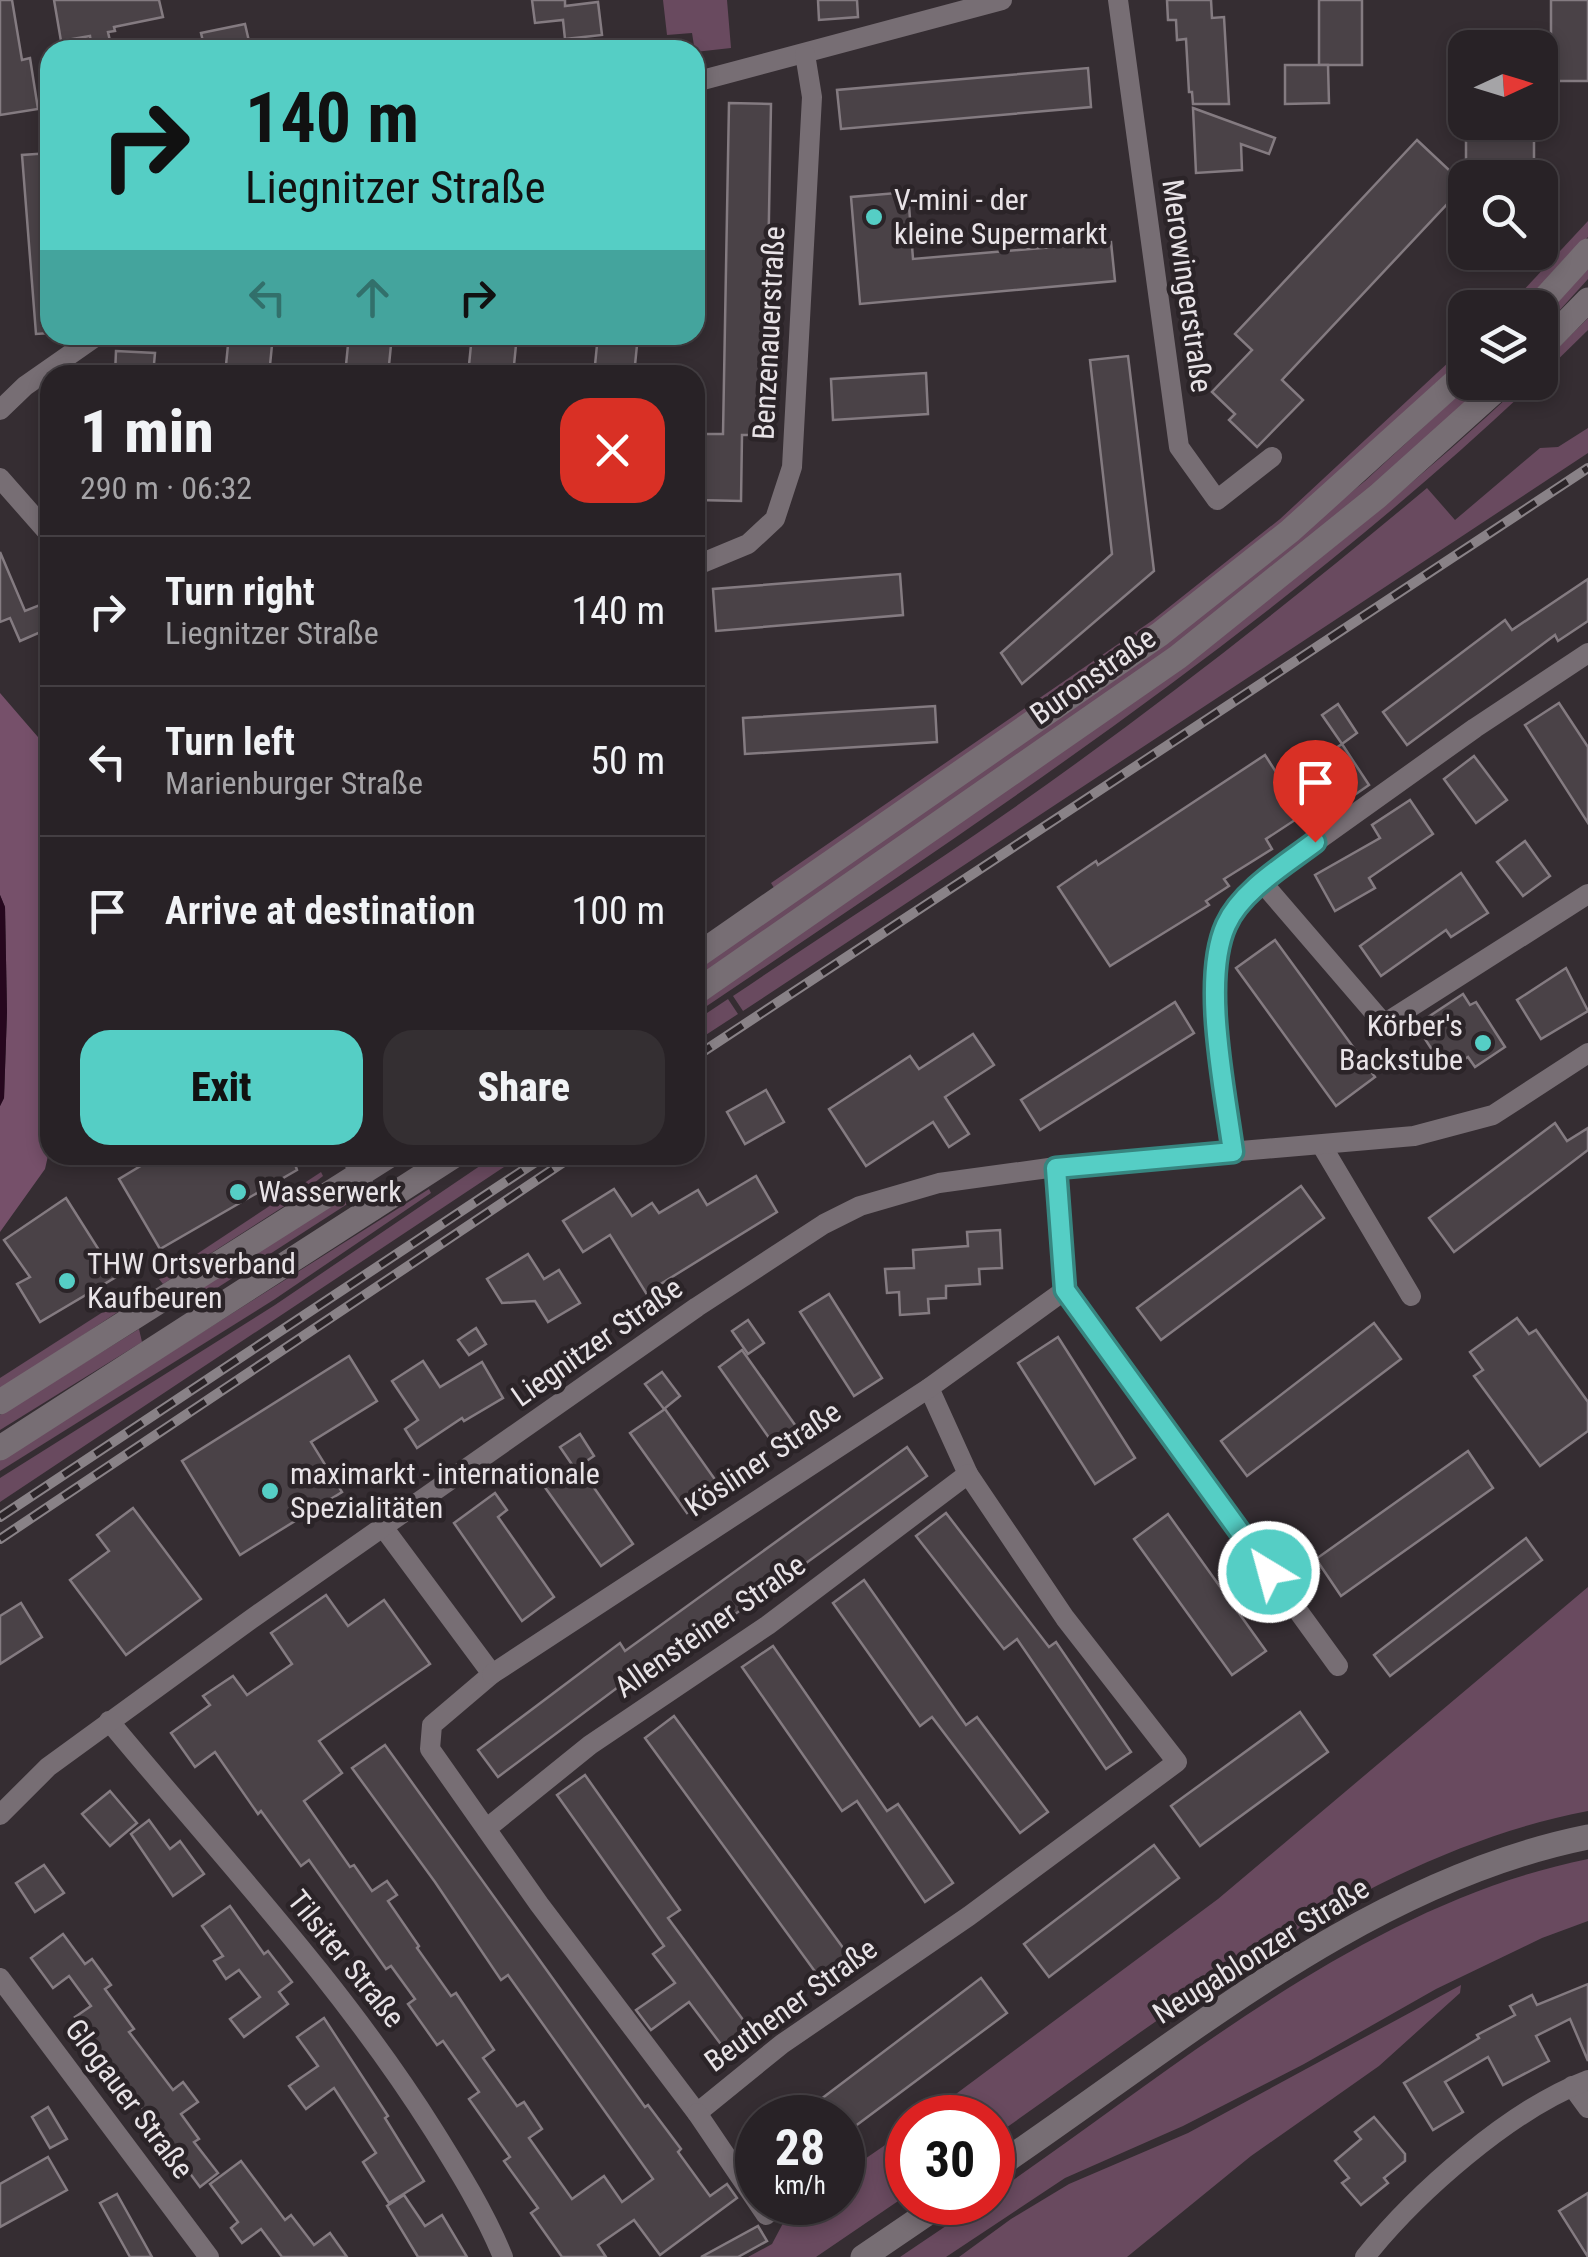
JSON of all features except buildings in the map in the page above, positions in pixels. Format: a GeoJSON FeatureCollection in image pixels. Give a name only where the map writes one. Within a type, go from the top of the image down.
{"type":"FeatureCollection","features":[{"type":"Feature","properties":{"kind":"street"},"geometry":{"type":"LineString","coordinates":[[705,79],[1002,0]]}},
{"type":"Feature","properties":{"kind":"street","name":"Merowingerstraße"},"geometry":{"type":"LineString","coordinates":[[1118,0],[1178,447],[1218,500],[1272,457]]}},
{"type":"Feature","properties":{"kind":"street","name":"Benzenauerstraße"},"geometry":{"type":"LineString","coordinates":[[705,562],[748,544],[775,519],[792,468],[812,97],[805,54]]}},
{"type":"Feature","properties":{"kind":"street"},"geometry":{"type":"LineString","coordinates":[[1552,290],[1588,250]]}},
{"type":"Feature","properties":{"kind":"street"},"geometry":{"type":"LineString","coordinates":[[1558,331],[1588,300]]}},
{"type":"Feature","properties":{"kind":"street"},"geometry":{"type":"LineString","coordinates":[[56,365],[84,345]]}},
{"type":"Feature","properties":{"kind":"street"},"geometry":{"type":"LineString","coordinates":[[0,410],[40,376]]}},
{"type":"Feature","properties":{"kind":"street","name":"Buronstraße"},"geometry":{"type":"LineString","coordinates":[[705,950],[1160,634],[1290,531],[1448,388]]}},
{"type":"Feature","properties":{"kind":"street","name":"Buronstraße"},"geometry":{"type":"LineString","coordinates":[[705,986],[1178,657],[1378,496],[1485,400]]}},
{"type":"Feature","properties":{"kind":"street"},"geometry":{"type":"LineString","coordinates":[[0,478],[40,524]]}},
{"type":"Feature","properties":{"kind":"street"},"geometry":{"type":"LineString","coordinates":[[1233,1152],[1214,967],[1226,923],[1261,881],[1475,728],[1588,654]]}},
{"type":"Feature","properties":{"kind":"street"},"geometry":{"type":"LineString","coordinates":[[1261,881],[1384,1024],[1588,894]]}},
{"type":"Feature","properties":{"kind":"street","name":"Liegnitzer Straße"},"geometry":{"type":"LineString","coordinates":[[0,1815],[48,1767],[109,1720],[697,1307],[824,1224],[860,1206],[939,1183],[1056,1168],[1414,1136],[1493,1115],[1588,1053]]}},
{"type":"Feature","properties":{"kind":"street"},"geometry":{"type":"LineString","coordinates":[[1322,1146],[1411,1296]]}},
{"type":"Feature","properties":{"kind":"street"},"geometry":{"type":"LineString","coordinates":[[0,1402],[354,1165]]}},
{"type":"Feature","properties":{"kind":"street"},"geometry":{"type":"LineString","coordinates":[[355,1165],[374,1210]]}},
{"type":"Feature","properties":{"kind":"street"},"geometry":{"type":"LineString","coordinates":[[0,1448],[440,1165]]}},
{"type":"Feature","properties":{"kind":"street"},"geometry":{"type":"LineString","coordinates":[[1056,1168],[1065,1290],[1338,1666]]}},
{"type":"Feature","properties":{"kind":"street","name":"Kösliner Straße"},"geometry":{"type":"LineString","coordinates":[[492,1674],[928,1388],[1065,1290]]}},
{"type":"Feature","properties":{"kind":"street"},"geometry":{"type":"LineString","coordinates":[[928,1388],[968,1474]]}},
{"type":"Feature","properties":{"kind":"street","name":"Beuthener Straße"},"geometry":{"type":"LineString","coordinates":[[492,1674],[432,1724],[430,1749],[697,2112],[782,2044],[969,1916],[1177,1762],[1066,1618],[968,1474]]}},
{"type":"Feature","properties":{"kind":"street","name":"Allensteiner Straße"},"geometry":{"type":"LineString","coordinates":[[486,1829],[590,1745],[768,1625],[968,1474]]}},
{"type":"Feature","properties":{"kind":"street"},"geometry":{"type":"LineString","coordinates":[[383,1527],[492,1674]]}},
{"type":"Feature","properties":{"kind":"street","name":"Tilsiter Straße"},"geometry":{"type":"LineString","coordinates":[[109,1720],[307,1956],[396,2070],[466,2182],[503,2257]]}},
{"type":"Feature","properties":{"kind":"street","name":"Neugablonzer Straße"},"geometry":{"type":"LineString","coordinates":[[1015,2154],[1155,2055],[1317,1949],[1392,1907],[1488,1863],[1588,1836]]}},
{"type":"Feature","properties":{"kind":"street","name":"Glogauer Straße"},"geometry":{"type":"LineString","coordinates":[[0,1978],[209,2257]]}},
{"type":"Feature","properties":{"kind":"street"},"geometry":{"type":"LineString","coordinates":[[1365,2257],[1448,2169],[1580,2082],[1588,2108]]}},
{"type":"Feature","properties":{"kind":"street"},"geometry":{"type":"LineString","coordinates":[[697,2112],[735,2169]]}},
{"type":"Feature","properties":{"kind":"street"},"geometry":{"type":"LineString","coordinates":[[862,2257],[910,2225]]}},
{"type":"Feature","properties":{"kind":"shaded area"},"geometry":{"type":"Polygon","coordinates":[[[663,0],[727,0],[731,48],[705,51],[705,40],[693,40],[692,33],[667,35],[663,0]]]}},
{"type":"Feature","properties":{"kind":"shaded area"},"geometry":{"type":"Polygon","coordinates":[[[1588,221],[1588,237],[1558,269],[1558,253],[1588,221]]]}},
{"type":"Feature","properties":{"kind":"shaded area"},"geometry":{"type":"Polygon","coordinates":[[[1588,266],[1588,279],[1558,312],[1558,298],[1588,266]]]}},
{"type":"Feature","properties":{"kind":"shaded area"},"geometry":{"type":"Polygon","coordinates":[[[1542,270],[1557,270],[1538,290],[1524,290],[1542,270]]]}},
{"type":"Feature","properties":{"kind":"shaded area"},"geometry":{"type":"Polygon","coordinates":[[[1588,318],[1588,330],[1558,359],[1558,348],[1588,318]]]}},
{"type":"Feature","properties":{"kind":"shaded area"},"geometry":{"type":"Polygon","coordinates":[[[1448,363],[1448,376],[1352,466],[1155,625],[776,891],[771,883],[1153,620],[1280,519],[1448,363]]]}},
{"type":"Feature","properties":{"kind":"shaded area"},"geometry":{"type":"Polygon","coordinates":[[[1453,400],[1469,400],[1371,489],[1174,648],[705,973],[705,961],[1296,537],[1365,481],[1453,400]]]}},
{"type":"Feature","properties":{"kind":"shaded area"},"geometry":{"type":"Polygon","coordinates":[[[1504,400],[1515,400],[1336,556],[1233,637],[1021,792],[705,1007],[705,997],[1121,708],[1327,552],[1504,400]]]}},
{"type":"Feature","properties":{"kind":"shaded area"},"geometry":{"type":"Polygon","coordinates":[[[1588,428],[1588,453],[743,1011],[733,996],[971,837],[1113,736],[1427,488],[1455,520],[1540,448],[1558,447],[1588,428]]]}},
{"type":"Feature","properties":{"kind":"shaded area"},"geometry":{"type":"Polygon","coordinates":[[[0,693],[40,739],[40,1165],[46,1165],[0,1232],[0,1106],[4,1098],[7,1012],[5,907],[0,895],[0,693]]]}},
{"type":"Feature","properties":{"kind":"shaded area"},"geometry":{"type":"Polygon","coordinates":[[[0,895],[5,907],[7,1012],[4,1098],[0,1106],[0,895]]]}},
{"type":"Feature","properties":{"kind":"shaded area"},"geometry":{"type":"Polygon","coordinates":[[[728,999],[738,1014],[705,1035],[705,1014],[728,999]]]}},
{"type":"Feature","properties":{"kind":"shaded area"},"geometry":{"type":"Polygon","coordinates":[[[481,1165],[507,1165],[0,1502],[0,1478],[275,1305],[481,1165]]]}},
{"type":"Feature","properties":{"kind":"shaded area"},"geometry":{"type":"Polygon","coordinates":[[[321,1172],[323,1176],[286,1205],[163,1284],[159,1279],[321,1172]]]}},
{"type":"Feature","properties":{"kind":"shaded area"},"geometry":{"type":"Polygon","coordinates":[[[429,1189],[431,1193],[275,1299],[0,1471],[0,1460],[429,1189]]]}},
{"type":"Feature","properties":{"kind":"shaded area"},"geometry":{"type":"Polygon","coordinates":[[[348,1194],[352,1201],[186,1308],[180,1301],[348,1194]]]}},
{"type":"Feature","properties":{"kind":"shaded area"},"geometry":{"type":"Polygon","coordinates":[[[131,1294],[136,1300],[0,1390],[0,1378],[131,1294]]]}},
{"type":"Feature","properties":{"kind":"shaded area"},"geometry":{"type":"Polygon","coordinates":[[[139,1329],[142,1342],[0,1430],[0,1415],[139,1329]]]}},
{"type":"Feature","properties":{"kind":"shaded area"},"geometry":{"type":"Polygon","coordinates":[[[1588,1587],[1588,1811],[1507,1832],[1428,1862],[1351,1899],[1202,1990],[1015,2121],[1015,2095],[955,2095],[1218,1899],[1588,1587]]]}},
{"type":"Feature","properties":{"kind":"shaded area"},"geometry":{"type":"Polygon","coordinates":[[[1588,1859],[1588,1921],[1542,1938],[1436,1989],[1304,2064],[1183,2126],[1065,2178],[1015,2211],[1015,2178],[1202,2045],[1350,1952],[1427,1913],[1506,1881],[1588,1859]]]}},
{"type":"Feature","properties":{"kind":"shaded area"},"geometry":{"type":"Polygon","coordinates":[[[1461,1985],[1460,1993],[1379,2066],[1251,2156],[1127,2257],[959,2257],[1003,2225],[1015,2225],[1015,2217],[1069,2184],[1188,2133],[1461,1985]]]}},
{"type":"Feature","properties":{"kind":"shaded area"},"geometry":{"type":"Polygon","coordinates":[[[885,2145],[885,2210],[865,2224],[865,2159],[885,2145]]]}},
{"type":"Feature","properties":{"kind":"shaded area"},"geometry":{"type":"Polygon","coordinates":[[[782,2225],[863,2225],[816,2257],[748,2257],[772,2244],[782,2225]]]}},
{"type":"Feature","properties":{"kind":"shaded area"},"geometry":{"type":"Polygon","coordinates":[[[947,2225],[994,2225],[946,2257],[900,2257],[947,2225]]]}},
{"type":"Feature","properties":{"kind":"railway"},"geometry":{"type":"LineString","coordinates":[[705,1050],[1588,468]]}},
{"type":"Feature","properties":{"kind":"railway"},"geometry":{"type":"LineString","coordinates":[[0,1517],[531,1165]]}},
{"type":"Feature","properties":{"kind":"railway"},"geometry":{"type":"LineString","coordinates":[[0,1539],[559,1165]]}},
{"type":"Feature","properties":{"kind":"place","name":"V-mini - der kleine Supermarkt"},"geometry":{"type":"Point","coordinates":[874,217]}},
{"type":"Feature","properties":{"kind":"place","name":"Körber's Backstube"},"geometry":{"type":"Point","coordinates":[1483,1043]}},
{"type":"Feature","properties":{"kind":"place","name":"Wasserwerk"},"geometry":{"type":"Point","coordinates":[238,1192]}},
{"type":"Feature","properties":{"kind":"place","name":"THW Ortsverband Kaufbeuren"},"geometry":{"type":"Point","coordinates":[67,1281]}},
{"type":"Feature","properties":{"kind":"place","name":"maximarkt - internationale Spezialitäten"},"geometry":{"type":"Point","coordinates":[270,1491]}},
{"type":"Feature","properties":{"kind":"route"},"geometry":{"type":"LineString","coordinates":[[1269,1572],[1065,1290],[1056,1168],[1233,1152],[1214,967],[1226,923],[1261,881],[1315,842]]}}]}
